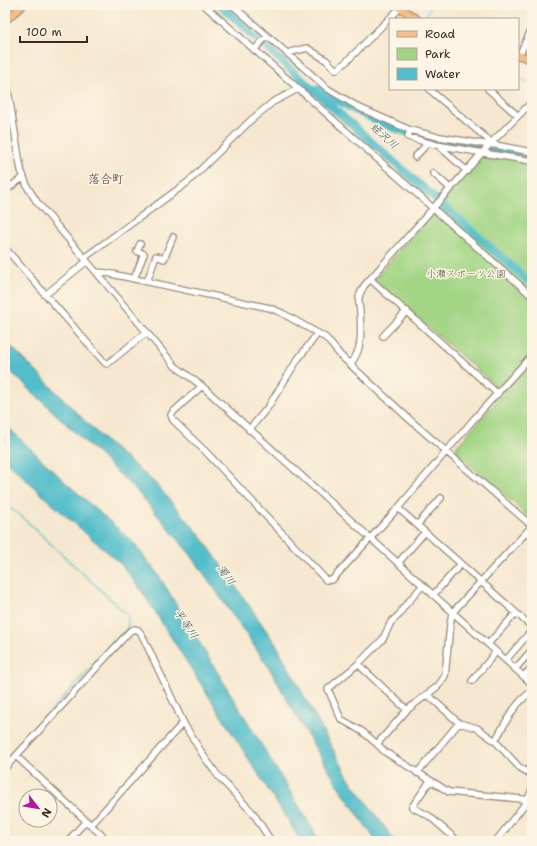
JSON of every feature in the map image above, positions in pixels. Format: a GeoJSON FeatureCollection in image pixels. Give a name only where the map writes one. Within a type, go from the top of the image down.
{"type":"FeatureCollection","features":[{"type":"Feature","properties":{"kind":"main road"},"geometry":{"type":"LineString","coordinates":[[5,21],[23,5]]}},
{"type":"Feature","properties":{"kind":"main road"},"geometry":{"type":"LineString","coordinates":[[397,6],[415,18]]}},
{"type":"Feature","properties":{"kind":"main road"},"geometry":{"type":"LineString","coordinates":[[519,56],[532,60]]}},
{"type":"Feature","properties":{"kind":"street"},"geometry":{"type":"LineString","coordinates":[[204,5],[255,48],[298,89],[435,207],[532,296]]}},
{"type":"Feature","properties":{"kind":"street"},"geometry":{"type":"LineString","coordinates":[[232,5],[328,89],[360,108],[410,130],[451,140],[532,152]]}},
{"type":"Feature","properties":{"kind":"street"},"geometry":{"type":"LineString","coordinates":[[287,53],[307,48],[326,60],[336,70],[346,62],[397,6]]}},
{"type":"Feature","properties":{"kind":"street"},"geometry":{"type":"LineString","coordinates":[[519,56],[532,28]]}},
{"type":"Feature","properties":{"kind":"street"},"geometry":{"type":"LineString","coordinates":[[255,48],[266,36]]}},
{"type":"Feature","properties":{"kind":"street"},"geometry":{"type":"LineString","coordinates":[[5,72],[21,170],[37,202],[175,366],[202,386],[532,684]]}},
{"type":"Feature","properties":{"kind":"street"},"geometry":{"type":"LineString","coordinates":[[46,295],[85,260],[188,182],[251,120],[273,102],[298,89]]}},
{"type":"Feature","properties":{"kind":"street"},"geometry":{"type":"LineString","coordinates":[[430,90],[490,145]]}},
{"type":"Feature","properties":{"kind":"street"},"geometry":{"type":"LineString","coordinates":[[489,90],[518,116]]}},
{"type":"Feature","properties":{"kind":"street"},"geometry":{"type":"LineString","coordinates":[[350,364],[355,359],[360,343],[359,296],[364,286],[490,145],[532,102]]}},
{"type":"Feature","properties":{"kind":"street"},"geometry":{"type":"LineString","coordinates":[[410,130],[408,137],[439,146],[484,152],[532,161]]}},
{"type":"Feature","properties":{"kind":"street"},"geometry":{"type":"LineString","coordinates":[[414,158],[428,143]]}},
{"type":"Feature","properties":{"kind":"street"},"geometry":{"type":"LineString","coordinates":[[439,146],[467,171]]}},
{"type":"Feature","properties":{"kind":"street"},"geometry":{"type":"LineString","coordinates":[[432,173],[452,189]]}},
{"type":"Feature","properties":{"kind":"street"},"geometry":{"type":"LineString","coordinates":[[5,191],[24,178]]}},
{"type":"Feature","properties":{"kind":"street"},"geometry":{"type":"LineString","coordinates":[[147,282],[156,256],[164,259],[173,237]]}},
{"type":"Feature","properties":{"kind":"street"},"geometry":{"type":"LineString","coordinates":[[134,279],[144,254],[136,251],[140,244]]}},
{"type":"Feature","properties":{"kind":"street"},"geometry":{"type":"LineString","coordinates":[[5,248],[105,363],[107,364],[147,332]]}},
{"type":"Feature","properties":{"kind":"street"},"geometry":{"type":"LineString","coordinates":[[96,272],[270,308],[318,333],[329,341],[350,364],[409,419],[532,526],[452,613],[445,676],[438,686],[407,710],[377,744]]}},
{"type":"Feature","properties":{"kind":"street"},"geometry":{"type":"LineString","coordinates":[[370,279],[498,394]]}},
{"type":"Feature","properties":{"kind":"street"},"geometry":{"type":"LineString","coordinates":[[383,336],[406,311]]}},
{"type":"Feature","properties":{"kind":"street"},"geometry":{"type":"LineString","coordinates":[[249,430],[268,407],[298,360],[318,333]]}},
{"type":"Feature","properties":{"kind":"street"},"geometry":{"type":"LineString","coordinates":[[202,386],[173,412],[171,415],[173,420],[212,458],[326,580],[332,580],[398,508],[532,355]]}},
{"type":"Feature","properties":{"kind":"street"},"geometry":{"type":"LineString","coordinates":[[417,525],[441,498]]}},
{"type":"Feature","properties":{"kind":"street"},"geometry":{"type":"LineString","coordinates":[[398,508],[516,612],[532,629],[506,660]]}},
{"type":"Feature","properties":{"kind":"street"},"geometry":{"type":"LineString","coordinates":[[398,563],[425,532]]}},
{"type":"Feature","properties":{"kind":"street"},"geometry":{"type":"LineString","coordinates":[[434,595],[461,564]]}},
{"type":"Feature","properties":{"kind":"street"},"geometry":{"type":"LineString","coordinates":[[423,585],[403,608],[400,614],[391,622],[383,639],[358,664],[328,689],[341,719],[363,732],[385,752],[450,792],[530,800]]}},
{"type":"Feature","properties":{"kind":"street"},"geometry":{"type":"LineString","coordinates":[[488,644],[516,612]]}},
{"type":"Feature","properties":{"kind":"street"},"geometry":{"type":"LineString","coordinates":[[5,768],[130,632],[137,629],[142,634],[184,724],[205,758],[215,772],[252,813],[271,841]]}},
{"type":"Feature","properties":{"kind":"street"},"geometry":{"type":"LineString","coordinates":[[515,669],[532,650]]}},
{"type":"Feature","properties":{"kind":"street"},"geometry":{"type":"LineString","coordinates":[[472,681],[496,652]]}},
{"type":"Feature","properties":{"kind":"street"},"geometry":{"type":"LineString","coordinates":[[358,664],[407,710]]}},
{"type":"Feature","properties":{"kind":"street"},"geometry":{"type":"LineString","coordinates":[[524,676],[532,667]]}},
{"type":"Feature","properties":{"kind":"street"},"geometry":{"type":"LineString","coordinates":[[495,741],[514,709],[522,699],[532,691]]}},
{"type":"Feature","properties":{"kind":"street"},"geometry":{"type":"LineString","coordinates":[[427,694],[459,723],[477,728],[495,741],[519,767],[532,776]]}},
{"type":"Feature","properties":{"kind":"street"},"geometry":{"type":"LineString","coordinates":[[418,773],[459,723]]}},
{"type":"Feature","properties":{"kind":"street"},"geometry":{"type":"LineString","coordinates":[[68,841],[89,823],[184,724]]}},
{"type":"Feature","properties":{"kind":"street"},"geometry":{"type":"LineString","coordinates":[[16,756],[108,841]]}},
{"type":"Feature","properties":{"kind":"street"},"geometry":{"type":"LineString","coordinates":[[430,781],[412,807],[429,816],[458,841]]}},
{"type":"Feature","properties":{"kind":"street"},"geometry":{"type":"LineString","coordinates":[[496,841],[530,800],[532,789]]}},
{"type":"Feature","properties":{"kind":"green space","name":"小瀬スポーツ公園"},"geometry":{"type":"Polygon","coordinates":[[[484,152],[532,162],[532,520],[457,453],[456,447],[504,393],[374,280],[484,152]]]}},
{"type":"Feature","properties":{"kind":"water","name":"濁川"},"geometry":{"type":"Polygon","coordinates":[[[5,340],[104,440],[154,482],[201,536],[277,646],[348,777],[395,841],[376,841],[339,787],[299,721],[270,669],[191,555],[137,491],[5,366],[5,340]]]}},
{"type":"Feature","properties":{"kind":"water","name":"平等川"},"geometry":{"type":"Polygon","coordinates":[[[5,426],[133,542],[159,576],[320,841],[301,841],[141,590],[121,564],[51,503],[5,460],[5,426]]]}},
{"type":"Feature","properties":{"kind":"waterway","name":"蛭沢川"},"geometry":{"type":"LineString","coordinates":[[220,5],[341,115],[532,284]]}},
{"type":"Feature","properties":{"kind":"waterway"},"geometry":{"type":"LineString","coordinates":[[425,18],[431,5]]}},
{"type":"Feature","properties":{"kind":"waterway"},"geometry":{"type":"LineString","coordinates":[[519,81],[521,79],[532,84]]}},
{"type":"Feature","properties":{"kind":"waterway"},"geometry":{"type":"LineString","coordinates":[[318,88],[336,100],[364,115],[411,134],[462,146],[532,157]]}},
{"type":"Feature","properties":{"kind":"waterway"},"geometry":{"type":"LineString","coordinates":[[5,505],[20,515],[128,617],[127,627],[124,632],[5,761]]}},
{"type":"Feature","properties":{"kind":"district","name":"落合町"},"geometry":{"type":"Point","coordinates":[106,179]}}]}
